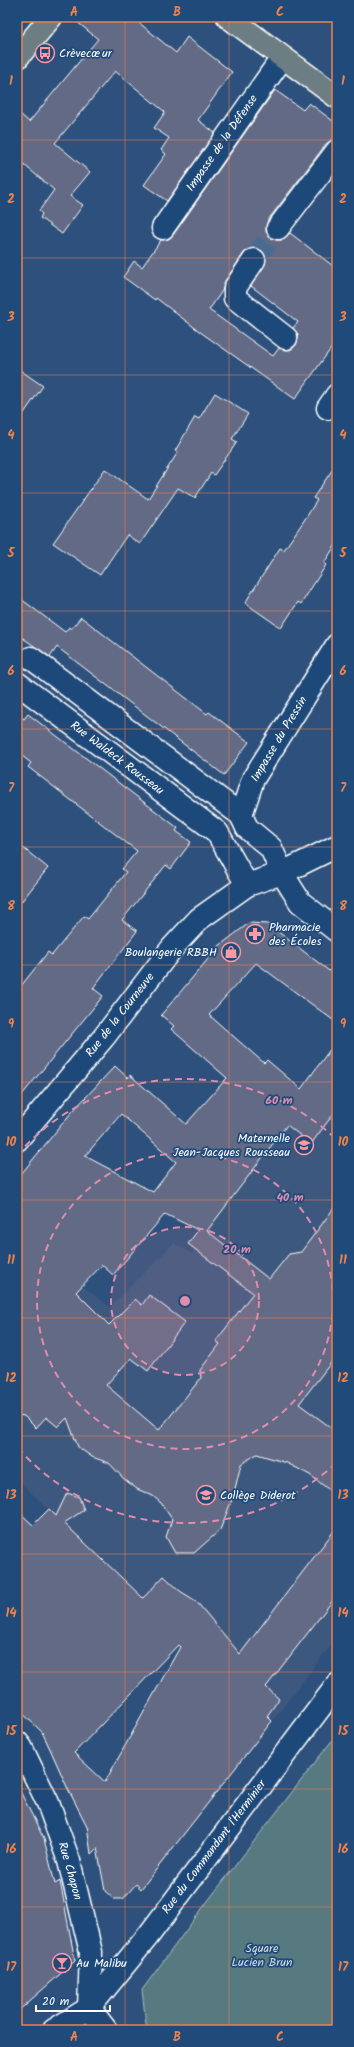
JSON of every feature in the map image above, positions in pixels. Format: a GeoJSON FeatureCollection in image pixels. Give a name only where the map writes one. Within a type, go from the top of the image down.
{"type":"FeatureCollection","features":[{"type":"Feature","properties":{"kind":"main road"},"geometry":{"type":"LineString","coordinates":[[17,58],[51,17]]}},
{"type":"Feature","properties":{"kind":"main road"},"geometry":{"type":"LineString","coordinates":[[228,17],[337,97]]}},
{"type":"Feature","properties":{"kind":"street","name":"Impasse de la Défense"},"geometry":{"type":"LineString","coordinates":[[162,228],[282,58]]}},
{"type":"Feature","properties":{"kind":"street"},"geometry":{"type":"LineString","coordinates":[[278,228],[337,151]]}},
{"type":"Feature","properties":{"kind":"street"},"geometry":{"type":"LineString","coordinates":[[254,260],[236,288],[235,298],[286,338]]}},
{"type":"Feature","properties":{"kind":"street","name":"Impasse du Pressin"},"geometry":{"type":"LineString","coordinates":[[241,815],[253,779],[337,645]]}},
{"type":"Feature","properties":{"kind":"street"},"geometry":{"type":"LineString","coordinates":[[31,658],[241,815],[247,828],[271,848],[282,873],[300,902],[337,931]]}},
{"type":"Feature","properties":{"kind":"street","name":"Rue Waldeck Rousseau"},"geometry":{"type":"LineString","coordinates":[[17,683],[217,832],[271,848]]}},
{"type":"Feature","properties":{"kind":"street","name":"Rue Waldeck Rousseau"},"geometry":{"type":"LineString","coordinates":[[217,832],[247,885]]}},
{"type":"Feature","properties":{"kind":"street","name":"Rue de la Courneuve"},"geometry":{"type":"LineString","coordinates":[[17,1140],[104,1037],[172,948],[199,919],[247,885],[282,873],[337,846]]}},
{"type":"Feature","properties":{"kind":"street","name":"Rue du Commandant l'Herminier"},"geometry":{"type":"LineString","coordinates":[[54,2030],[89,2008],[148,1936],[337,1685]]}},
{"type":"Feature","properties":{"kind":"street","name":"Rue Chapon"},"geometry":{"type":"LineString","coordinates":[[17,1742],[21,1747],[48,1803],[69,1860],[91,1952],[89,2008]]}},
{"type":"Feature","properties":{"kind":"street"},"geometry":{"type":"LineString","coordinates":[[89,2008],[106,2030]]}},
{"type":"Feature","properties":{"kind":"shaded area"},"geometry":{"type":"Polygon","coordinates":[[[337,1057],[337,1637],[272,1721],[17,1479],[17,1354],[82,1286],[110,1307],[174,1243],[192,1254],[194,1248],[337,1057]]]}},
{"type":"Feature","properties":{"kind":"green space","name":"Square Lucien Brun"},"geometry":{"type":"Polygon","coordinates":[[[337,1734],[337,2030],[153,2030],[146,2024],[142,1990],[207,1902],[337,1734]]]}},
{"type":"Feature","properties":{"kind":"building"},"geometry":{"type":"Polygon","coordinates":[[[71,17],[132,17],[176,53],[187,37],[232,72],[198,120],[215,133],[167,201],[144,185],[166,154],[161,150],[169,138],[154,128],[165,112],[115,71],[55,143],[90,172],[70,196],[83,205],[62,234],[40,218],[42,214],[39,211],[54,190],[17,159],[17,111],[29,122],[98,39],[71,17]]]}},
{"type":"Feature","properties":{"kind":"building"},"geometry":{"type":"Polygon","coordinates":[[[275,90],[303,110],[309,103],[337,124],[337,139],[327,143],[268,220],[266,226],[266,232],[271,238],[282,240],[290,233],[337,269],[337,340],[295,399],[203,334],[156,298],[155,300],[123,277],[134,261],[142,267],[161,240],[168,239],[173,235],[275,90]],[[249,249],[244,253],[225,281],[222,291],[209,310],[273,356],[279,348],[290,350],[296,345],[298,334],[293,328],[298,322],[251,286],[266,261],[265,254],[261,249],[249,249]]]}},
{"type":"Feature","properties":{"kind":"building"},"geometry":{"type":"Polygon","coordinates":[[[17,368],[43,386],[17,423],[17,368]]]}},
{"type":"Feature","properties":{"kind":"building"},"geometry":{"type":"Polygon","coordinates":[[[215,393],[248,414],[232,439],[237,442],[214,475],[211,473],[195,498],[178,488],[140,544],[127,535],[100,575],[53,543],[105,469],[148,499],[178,452],[175,451],[195,417],[199,419],[215,393]]]}},
{"type":"Feature","properties":{"kind":"building"},"geometry":{"type":"Polygon","coordinates":[[[337,463],[337,543],[324,563],[326,565],[301,604],[298,602],[281,628],[245,603],[280,548],[284,550],[307,516],[317,500],[313,498],[337,463]]]}},
{"type":"Feature","properties":{"kind":"building"},"geometry":{"type":"Polygon","coordinates":[[[17,596],[65,632],[69,627],[71,629],[81,617],[207,714],[209,712],[249,742],[224,775],[57,647],[50,657],[17,634],[17,596]]]}},
{"type":"Feature","properties":{"kind":"building"},"geometry":{"type":"Polygon","coordinates":[[[17,714],[24,719],[28,714],[178,828],[176,831],[191,842],[171,869],[166,865],[122,920],[137,931],[93,988],[103,996],[17,1101],[17,991],[48,952],[52,955],[84,916],[88,919],[126,872],[122,869],[137,851],[28,767],[31,763],[17,752],[17,714]]]}},
{"type":"Feature","properties":{"kind":"building"},"geometry":{"type":"Polygon","coordinates":[[[17,843],[48,868],[17,907],[17,843]]]}},
{"type":"Feature","properties":{"kind":"building"},"geometry":{"type":"Polygon","coordinates":[[[249,923],[268,924],[337,977],[337,1023],[256,963],[209,1015],[264,1063],[267,1060],[301,1089],[337,1040],[337,1109],[311,1144],[287,1125],[207,1231],[269,1279],[289,1254],[301,1252],[337,1204],[337,1355],[299,1404],[337,1432],[337,1496],[310,1475],[287,1463],[257,1454],[241,1464],[233,1497],[220,1530],[194,1553],[175,1553],[166,1537],[172,1519],[161,1503],[153,1496],[137,1489],[124,1479],[109,1463],[92,1457],[78,1447],[67,1418],[58,1427],[46,1417],[36,1428],[24,1416],[17,1415],[17,1179],[71,1113],[115,1066],[128,1078],[130,1075],[186,1124],[227,1078],[171,1029],[174,1026],[161,1015],[219,946],[249,923]],[[121,1114],[85,1156],[153,1192],[176,1162],[121,1114]],[[165,1214],[113,1275],[102,1265],[76,1292],[109,1325],[135,1299],[142,1305],[149,1295],[185,1322],[148,1371],[131,1358],[106,1385],[159,1430],[201,1378],[200,1370],[220,1344],[216,1341],[253,1293],[188,1244],[198,1230],[165,1214]]]}},
{"type":"Feature","properties":{"kind":"building"},"geometry":{"type":"Polygon","coordinates":[[[67,1493],[79,1497],[84,1510],[64,1523],[143,1598],[164,1576],[180,1591],[196,1601],[240,1654],[337,1527],[337,1595],[266,1687],[279,1699],[267,1716],[272,1721],[141,1889],[136,1884],[123,1899],[114,1899],[105,1891],[97,1848],[91,1854],[87,1826],[42,1732],[17,1708],[17,1510],[33,1525],[49,1509],[56,1516],[67,1493]],[[178,1645],[74,1753],[105,1782],[180,1647],[178,1645]]]}},
{"type":"Feature","properties":{"kind":"building"},"geometry":{"type":"Polygon","coordinates":[[[17,1785],[44,1839],[55,1884],[60,1881],[75,1961],[17,2012],[17,1785]]]}},
{"type":"Feature","properties":{"kind":"tunnel"},"geometry":{"type":"LineString","coordinates":[[254,260],[278,228]]}},
{"type":"Feature","properties":{"kind":"place","name":"Crèvecœur"},"geometry":{"type":"Point","coordinates":[45,53]}},
{"type":"Feature","properties":{"kind":"place","name":"Pharmacie des Écoles"},"geometry":{"type":"Point","coordinates":[255,934]}},
{"type":"Feature","properties":{"kind":"place","name":"Boulangerie RBBH"},"geometry":{"type":"Point","coordinates":[231,952]}},
{"type":"Feature","properties":{"kind":"place","name":"Maternelle Jean-Jacques Rousseau"},"geometry":{"type":"Point","coordinates":[304,1145]}},
{"type":"Feature","properties":{"kind":"place","name":"Collège Diderot"},"geometry":{"type":"Point","coordinates":[206,1495]}},
{"type":"Feature","properties":{"kind":"place","name":"Au Malibu"},"geometry":{"type":"Point","coordinates":[62,1963]}}]}
